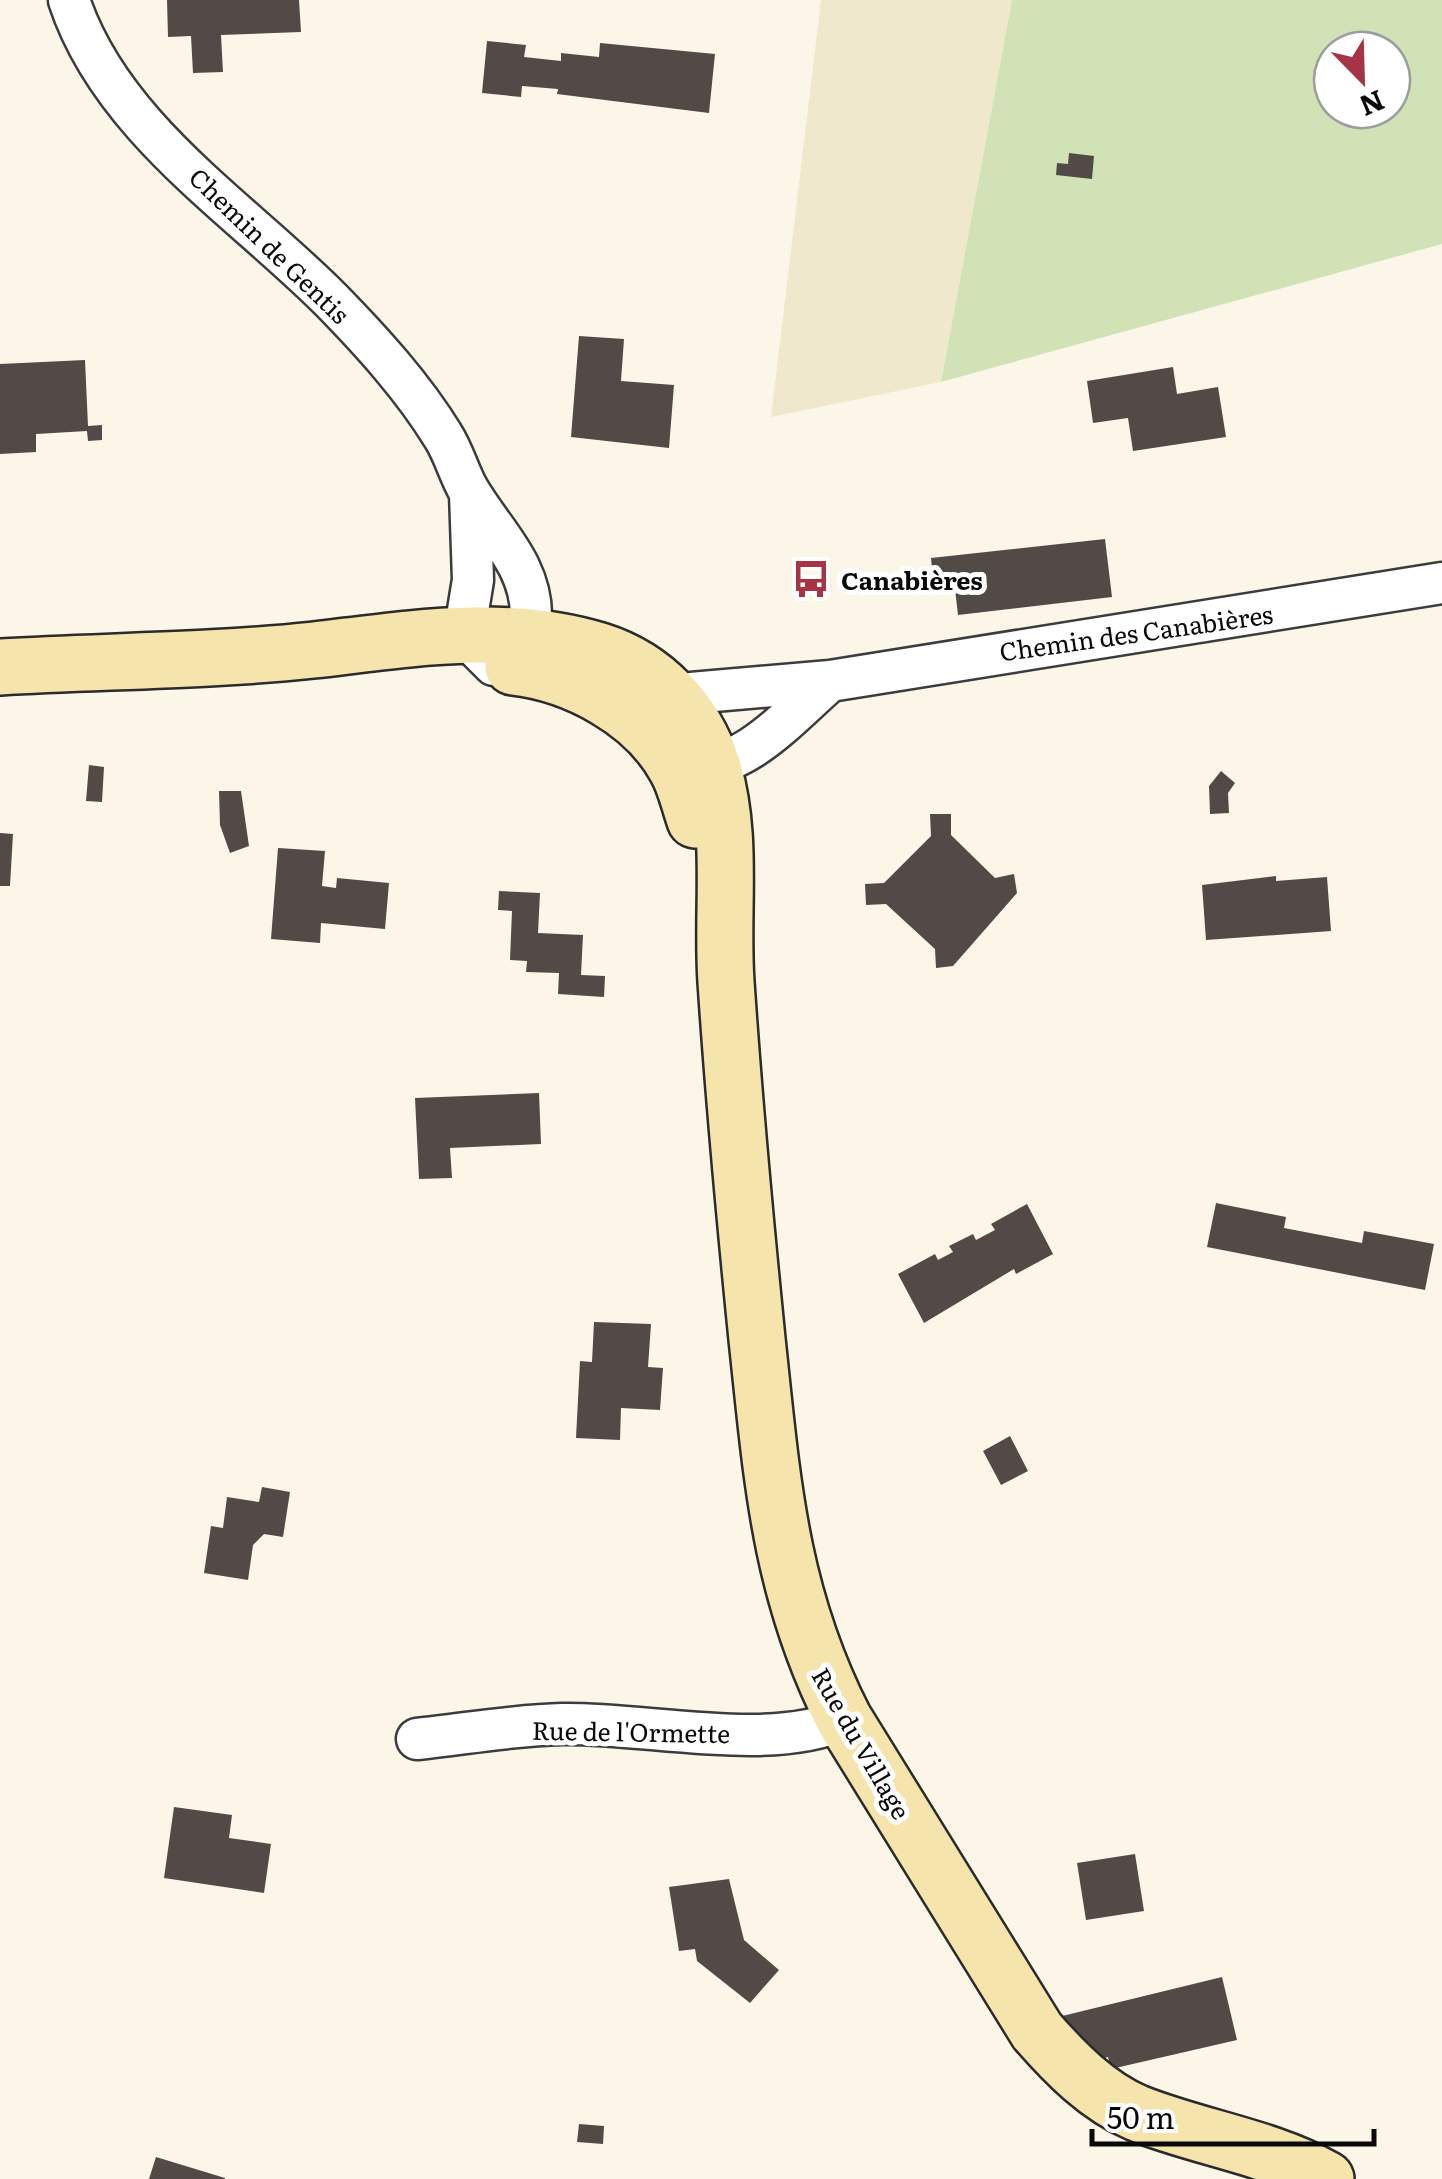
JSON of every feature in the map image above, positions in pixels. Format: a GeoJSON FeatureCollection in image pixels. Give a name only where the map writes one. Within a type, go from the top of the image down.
{"type":"FeatureCollection","features":[{"type":"Feature","properties":{"kind":"street","name":"Chemin de Gentis"},"geometry":{"type":"LineString","coordinates":[[69,0],[78,28],[113,87],[159,139],[330,300],[383,356],[444,437],[470,493],[515,556],[531,620],[495,646],[474,580],[470,493]]}},
{"type":"Feature","properties":{"kind":"street","name":"Chemin des Canabières"},"geometry":{"type":"LineString","coordinates":[[682,746],[691,693],[830,680],[1442,583]]}},
{"type":"Feature","properties":{"kind":"street"},"geometry":{"type":"LineString","coordinates":[[0,667],[312,650],[495,646],[536,670],[578,683],[682,746],[760,742],[830,680]]}},
{"type":"Feature","properties":{"kind":"street","name":"Rue du Village"},"geometry":{"type":"LineString","coordinates":[[682,746],[726,975],[774,1499],[788,1578],[802,1625],[844,1719],[1036,2031],[1068,2066],[1136,2112],[1290,2160],[1326,2179]]}},
{"type":"Feature","properties":{"kind":"street","name":"Rue de l'Ormette"},"geometry":{"type":"LineString","coordinates":[[417,1739],[562,1724],[736,1734],[825,1728],[844,1719]]}},
{"type":"Feature","properties":{"kind":"shaded area"},"geometry":{"type":"Polygon","coordinates":[[[821,0],[1012,0],[941,382],[771,417],[821,0]]]}},
{"type":"Feature","properties":{"kind":"green space"},"geometry":{"type":"Polygon","coordinates":[[[1012,0],[1442,0],[1442,244],[941,382],[1012,0]]]}},
{"type":"Feature","properties":{"kind":"building"},"geometry":{"type":"Polygon","coordinates":[[[167,0],[299,0],[301,32],[221,35],[223,72],[193,73],[191,36],[168,37],[167,0]]]}},
{"type":"Feature","properties":{"kind":"building"},"geometry":{"type":"Polygon","coordinates":[[[487,41],[526,45],[524,57],[561,61],[561,53],[599,57],[600,43],[715,54],[709,113],[557,94],[558,89],[522,86],[521,97],[482,93],[487,41]]]}},
{"type":"Feature","properties":{"kind":"building"},"geometry":{"type":"Polygon","coordinates":[[[1069,153],[1094,156],[1092,179],[1056,175],[1057,163],[1068,164],[1069,153]]]}},
{"type":"Feature","properties":{"kind":"building"},"geometry":{"type":"Polygon","coordinates":[[[579,336],[624,339],[621,381],[674,385],[669,448],[571,437],[579,336]]]}},
{"type":"Feature","properties":{"kind":"building"},"geometry":{"type":"Polygon","coordinates":[[[85,360],[88,426],[102,425],[102,440],[88,441],[87,431],[36,434],[36,452],[0,454],[0,364],[85,360]]]}},
{"type":"Feature","properties":{"kind":"building"},"geometry":{"type":"Polygon","coordinates":[[[1173,367],[1177,394],[1218,387],[1226,437],[1133,451],[1128,418],[1093,423],[1087,381],[1173,367]]]}},
{"type":"Feature","properties":{"kind":"building"},"geometry":{"type":"Polygon","coordinates":[[[1105,539],[1112,597],[958,615],[955,589],[934,591],[931,558],[1105,539]]]}},
{"type":"Feature","properties":{"kind":"building"},"geometry":{"type":"Polygon","coordinates":[[[89,765],[104,767],[102,802],[86,801],[89,765]]]}},
{"type":"Feature","properties":{"kind":"building"},"geometry":{"type":"Polygon","coordinates":[[[1221,771],[1235,783],[1228,793],[1229,813],[1210,814],[1209,786],[1221,771]]]}},
{"type":"Feature","properties":{"kind":"building"},"geometry":{"type":"Polygon","coordinates":[[[219,791],[241,791],[249,846],[230,853],[220,825],[219,791]]]}},
{"type":"Feature","properties":{"kind":"building"},"geometry":{"type":"Polygon","coordinates":[[[930,814],[951,814],[951,835],[995,878],[1014,874],[1017,893],[953,966],[936,968],[935,949],[886,904],[866,905],[865,884],[884,883],[931,836],[930,814]]]}},
{"type":"Feature","properties":{"kind":"building"},"geometry":{"type":"Polygon","coordinates":[[[0,833],[13,834],[10,886],[0,886],[0,833]]]}},
{"type":"Feature","properties":{"kind":"building"},"geometry":{"type":"Polygon","coordinates":[[[278,848],[325,851],[322,886],[336,888],[337,878],[389,883],[385,929],[321,923],[320,943],[271,939],[278,848]]]}},
{"type":"Feature","properties":{"kind":"building"},"geometry":{"type":"Polygon","coordinates":[[[1276,876],[1276,881],[1327,877],[1331,931],[1206,940],[1202,885],[1276,876]]]}},
{"type":"Feature","properties":{"kind":"building"},"geometry":{"type":"Polygon","coordinates":[[[499,891],[540,893],[538,933],[583,935],[581,975],[605,976],[604,997],[558,994],[559,973],[526,972],[527,961],[510,960],[512,911],[498,910],[499,891]]]}},
{"type":"Feature","properties":{"kind":"building"},"geometry":{"type":"Polygon","coordinates":[[[539,1093],[541,1144],[450,1148],[452,1178],[419,1179],[415,1098],[539,1093]]]}},
{"type":"Feature","properties":{"kind":"building"},"geometry":{"type":"Polygon","coordinates":[[[1216,1203],[1286,1217],[1284,1228],[1362,1243],[1364,1231],[1434,1244],[1425,1290],[1207,1247],[1216,1203]]]}},
{"type":"Feature","properties":{"kind":"building"},"geometry":{"type":"Polygon","coordinates":[[[1027,1204],[1053,1254],[1016,1274],[1014,1269],[924,1323],[898,1274],[935,1254],[938,1260],[953,1252],[949,1246],[973,1234],[976,1240],[995,1230],[991,1224],[1027,1204]]]}},
{"type":"Feature","properties":{"kind":"building"},"geometry":{"type":"Polygon","coordinates":[[[594,1322],[651,1324],[648,1367],[663,1368],[660,1410],[621,1408],[620,1440],[576,1438],[580,1361],[592,1362],[594,1322]]]}},
{"type":"Feature","properties":{"kind":"building"},"geometry":{"type":"Polygon","coordinates":[[[1010,1436],[1028,1471],[1001,1485],[983,1451],[1010,1436]]]}},
{"type":"Feature","properties":{"kind":"building"},"geometry":{"type":"Polygon","coordinates":[[[262,1487],[290,1492],[283,1537],[264,1534],[253,1545],[248,1580],[204,1573],[211,1526],[223,1528],[227,1497],[259,1502],[262,1487]]]}},
{"type":"Feature","properties":{"kind":"building"},"geometry":{"type":"Polygon","coordinates":[[[174,1807],[232,1815],[229,1838],[271,1844],[264,1893],[164,1878],[174,1807]]]}},
{"type":"Feature","properties":{"kind":"building"},"geometry":{"type":"Polygon","coordinates":[[[1135,1854],[1144,1911],[1086,1920],[1077,1863],[1135,1854]]]}},
{"type":"Feature","properties":{"kind":"building"},"geometry":{"type":"Polygon","coordinates":[[[729,1879],[744,1940],[779,1970],[750,2003],[697,1961],[695,1949],[679,1951],[669,1887],[729,1879]]]}},
{"type":"Feature","properties":{"kind":"building"},"geometry":{"type":"Polygon","coordinates":[[[1222,1977],[1237,2040],[1111,2069],[1108,2057],[1092,2062],[1054,2018],[1222,1977]]]}},
{"type":"Feature","properties":{"kind":"building"},"geometry":{"type":"Polygon","coordinates":[[[579,2124],[604,2126],[603,2144],[577,2142],[579,2124]]]}},
{"type":"Feature","properties":{"kind":"building"},"geometry":{"type":"Polygon","coordinates":[[[156,2157],[225,2178],[225,2179],[149,2179],[156,2157]]]}},
{"type":"Feature","properties":{"kind":"place","name":"Canabières"},"geometry":{"type":"Point","coordinates":[811,579]}}]}
